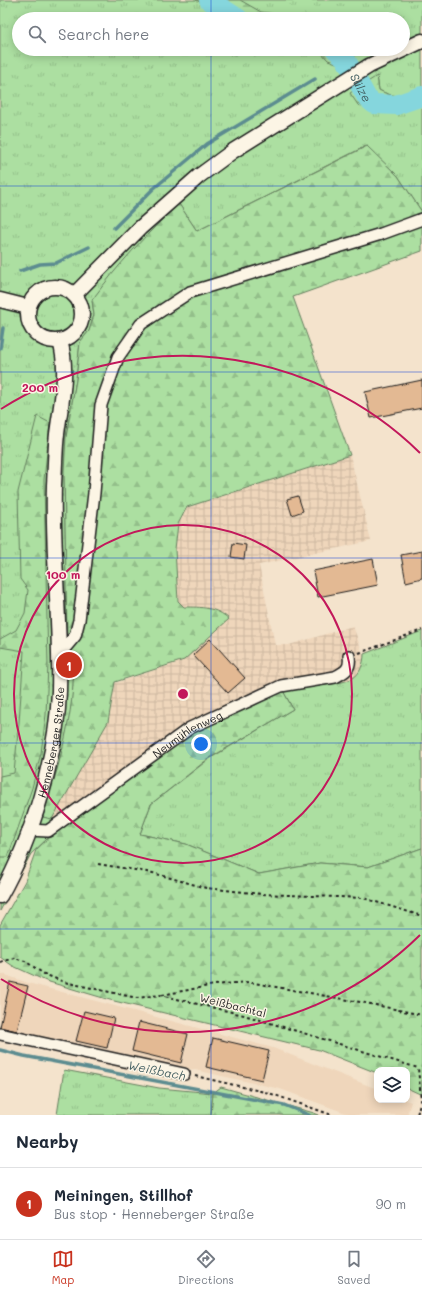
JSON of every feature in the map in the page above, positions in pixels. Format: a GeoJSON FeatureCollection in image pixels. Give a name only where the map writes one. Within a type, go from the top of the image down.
{"type":"FeatureCollection","features":[{"type":"Feature","properties":{"kind":"main road"},"geometry":{"type":"LineString","coordinates":[[410,47],[422,41]]}},
{"type":"Feature","properties":{"kind":"main road"},"geometry":{"type":"LineString","coordinates":[[74,295],[140,228],[199,176],[233,151],[369,66],[390,56]]}},
{"type":"Feature","properties":{"kind":"main road"},"geometry":{"type":"LineString","coordinates":[[62,287],[74,295],[81,307],[82,320],[72,335],[60,341],[45,339],[34,332],[27,316],[28,307],[36,294],[43,289],[62,287]]}},
{"type":"Feature","properties":{"kind":"main road"},"geometry":{"type":"LineString","coordinates":[[0,300],[28,307]]}},
{"type":"Feature","properties":{"kind":"main road","name":"Henneberger Straße"},"geometry":{"type":"LineString","coordinates":[[0,896],[28,830],[42,788],[56,730],[59,655],[54,485],[57,434],[64,390],[64,360],[60,341]]}},
{"type":"Feature","properties":{"kind":"lane"},"geometry":{"type":"LineString","coordinates":[[59,655],[76,636],[79,620],[94,493],[101,405],[118,357],[142,324],[190,292],[381,234],[422,219]]}},
{"type":"Feature","properties":{"kind":"lane","name":"Neumühlenweg"},"geometry":{"type":"LineString","coordinates":[[28,830],[48,831],[190,728],[281,686],[334,677],[342,674],[348,670],[350,663],[349,656]]}},
{"type":"Feature","properties":{"kind":"lane"},"geometry":{"type":"LineString","coordinates":[[0,1034],[184,1074]]}},
{"type":"Feature","properties":{"kind":"path"},"geometry":{"type":"LineString","coordinates":[[349,656],[422,630]]}},
{"type":"Feature","properties":{"kind":"path"},"geometry":{"type":"LineString","coordinates":[[98,864],[153,873],[206,888],[262,894],[363,898],[422,916]]}},
{"type":"Feature","properties":{"kind":"path","name":"Weißbachtal"},"geometry":{"type":"LineString","coordinates":[[0,962],[14,958],[25,961],[44,974],[64,982],[114,994],[137,998],[160,995],[244,1015],[418,1068],[421,1099],[417,1115]]}},
{"type":"Feature","properties":{"kind":"path"},"geometry":{"type":"LineString","coordinates":[[160,995],[214,985],[248,982],[371,1004],[422,1015]]}},
{"type":"Feature","properties":{"kind":"path"},"geometry":{"type":"LineString","coordinates":[[184,1074],[269,1093],[332,1115]]}},
{"type":"Feature","properties":{"kind":"shaded area"},"geometry":{"type":"Polygon","coordinates":[[[350,455],[371,541],[259,565],[275,645],[289,645],[353,626],[364,657],[363,665],[354,678],[343,682],[282,689],[66,821],[31,854],[113,684],[184,660],[205,607],[184,607],[178,601],[175,549],[178,524],[187,507],[350,455]]]}},
{"type":"Feature","properties":{"kind":"shaded area"},"geometry":{"type":"Polygon","coordinates":[[[0,973],[28,983],[273,1048],[374,1088],[374,1103],[411,1102],[407,1115],[351,1115],[280,1089],[0,1028],[0,973]]]}},
{"type":"Feature","properties":{"kind":"green space"},"geometry":{"type":"Polygon","coordinates":[[[0,0],[422,0],[422,90],[400,96],[390,95],[379,90],[377,76],[378,110],[422,104],[422,212],[398,176],[366,146],[197,231],[179,204],[92,300],[94,315],[89,331],[80,342],[76,380],[66,437],[64,471],[67,636],[73,660],[72,701],[65,741],[43,817],[66,821],[31,854],[0,911],[0,0]]]}},
{"type":"Feature","properties":{"kind":"green space"},"geometry":{"type":"Polygon","coordinates":[[[196,0],[240,0],[261,12],[218,12],[196,0]]]}},
{"type":"Feature","properties":{"kind":"green space"},"geometry":{"type":"Polygon","coordinates":[[[324,56],[345,56],[339,64],[328,60],[324,56]]]}},
{"type":"Feature","properties":{"kind":"green space"},"geometry":{"type":"Polygon","coordinates":[[[377,76],[379,90],[390,95],[400,96],[422,90],[422,104],[378,110],[358,105],[350,93],[377,76]]]}},
{"type":"Feature","properties":{"kind":"green space"},"geometry":{"type":"Polygon","coordinates":[[[367,146],[398,176],[422,212],[422,251],[293,297],[350,455],[187,507],[178,524],[175,549],[178,601],[184,607],[214,610],[229,619],[184,660],[115,682],[108,722],[52,819],[43,817],[69,721],[72,701],[73,663],[67,636],[64,471],[66,437],[76,380],[80,342],[89,331],[94,315],[92,300],[133,250],[179,204],[197,231],[367,146]]]}},
{"type":"Feature","properties":{"kind":"green space"},"geometry":{"type":"Polygon","coordinates":[[[37,416],[50,423],[44,480],[48,665],[46,715],[41,753],[32,788],[8,857],[0,857],[0,776],[14,773],[24,651],[0,647],[0,639],[16,630],[25,613],[28,590],[20,579],[18,492],[37,416]]]}},
{"type":"Feature","properties":{"kind":"green space"},"geometry":{"type":"Polygon","coordinates":[[[422,631],[422,848],[368,867],[320,863],[259,874],[186,844],[140,834],[151,804],[209,759],[293,709],[282,689],[347,681],[353,678],[360,671],[364,654],[422,631]]]}},
{"type":"Feature","properties":{"kind":"green space"},"geometry":{"type":"Polygon","coordinates":[[[282,689],[293,709],[208,759],[151,804],[140,834],[186,844],[259,874],[320,863],[368,867],[422,848],[422,1095],[410,1089],[410,1067],[374,1067],[374,1072],[319,1050],[110,1000],[46,981],[13,966],[0,957],[0,925],[25,881],[36,850],[66,821],[193,731],[282,689]]]}},
{"type":"Feature","properties":{"kind":"green space"},"geometry":{"type":"Polygon","coordinates":[[[64,1070],[159,1088],[213,1093],[211,1115],[57,1115],[64,1070]]]}},
{"type":"Feature","properties":{"kind":"green space"},"geometry":{"type":"Polygon","coordinates":[[[221,1087],[319,1115],[211,1115],[213,1093],[221,1087]]]}},
{"type":"Feature","properties":{"kind":"building"},"geometry":{"type":"Polygon","coordinates":[[[422,380],[422,408],[371,418],[365,392],[422,380]]]}},
{"type":"Feature","properties":{"kind":"building"},"geometry":{"type":"Polygon","coordinates":[[[298,496],[303,511],[292,515],[287,499],[298,496]]]}},
{"type":"Feature","properties":{"kind":"building"},"geometry":{"type":"Polygon","coordinates":[[[233,543],[246,545],[244,559],[231,557],[233,543]]]}},
{"type":"Feature","properties":{"kind":"building"},"geometry":{"type":"Polygon","coordinates":[[[422,551],[422,578],[406,582],[401,555],[422,551]]]}},
{"type":"Feature","properties":{"kind":"building"},"geometry":{"type":"Polygon","coordinates":[[[373,559],[378,585],[318,597],[313,571],[373,559]]]}},
{"type":"Feature","properties":{"kind":"building"},"geometry":{"type":"Polygon","coordinates":[[[210,639],[245,678],[228,693],[193,655],[210,639]]]}},
{"type":"Feature","properties":{"kind":"building"},"geometry":{"type":"Polygon","coordinates":[[[10,982],[28,986],[17,1031],[0,1027],[10,982]]]}},
{"type":"Feature","properties":{"kind":"building"},"geometry":{"type":"Polygon","coordinates":[[[84,1011],[114,1018],[107,1048],[76,1041],[84,1011]]]}},
{"type":"Feature","properties":{"kind":"building"},"geometry":{"type":"Polygon","coordinates":[[[139,1022],[188,1034],[181,1063],[132,1051],[139,1022]]]}},
{"type":"Feature","properties":{"kind":"building"},"geometry":{"type":"Polygon","coordinates":[[[213,1038],[269,1051],[262,1080],[206,1067],[213,1038]]]}},
{"type":"Feature","properties":{"kind":"waterway","name":"Sülze"},"geometry":{"type":"LineString","coordinates":[[209,0],[228,12]]}},
{"type":"Feature","properties":{"kind":"waterway","name":"Sülze"},"geometry":{"type":"LineString","coordinates":[[343,56],[367,98],[374,104],[396,105],[422,96]]}},
{"type":"Feature","properties":{"kind":"waterway"},"geometry":{"type":"LineString","coordinates":[[114,228],[153,189],[207,144],[315,79]]}},
{"type":"Feature","properties":{"kind":"waterway"},"geometry":{"type":"LineString","coordinates":[[20,271],[40,264],[56,263],[89,247]]}},
{"type":"Feature","properties":{"kind":"waterway"},"geometry":{"type":"LineString","coordinates":[[0,348],[3,328]]}},
{"type":"Feature","properties":{"kind":"waterway","name":"Weißbach"},"geometry":{"type":"LineString","coordinates":[[0,1050],[24,1056],[284,1105],[309,1115]]}},
{"type":"Feature","properties":{"kind":"place","name":"Meiningen, Stillhof"},"geometry":{"type":"Point","coordinates":[69,665]}}]}
